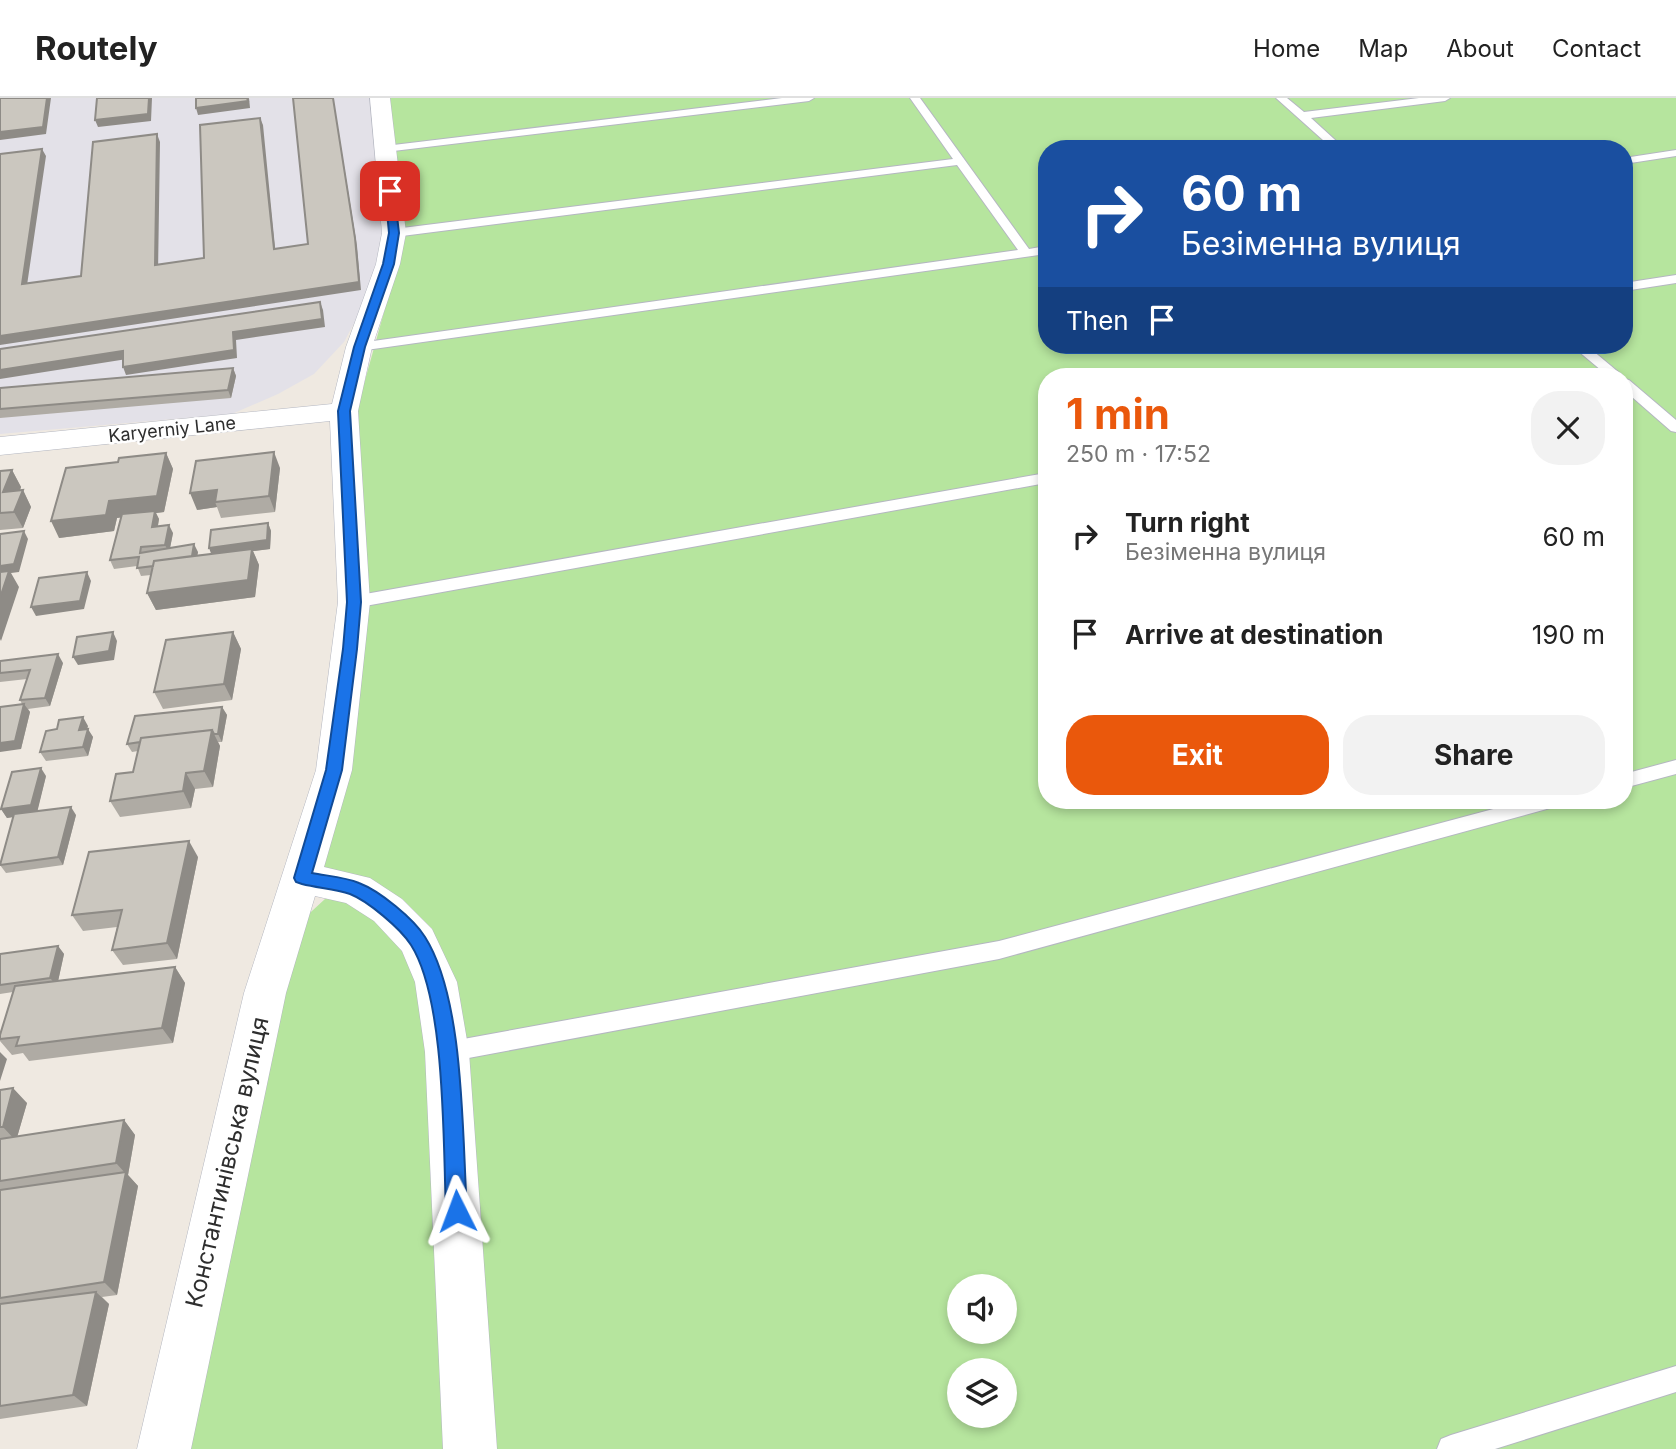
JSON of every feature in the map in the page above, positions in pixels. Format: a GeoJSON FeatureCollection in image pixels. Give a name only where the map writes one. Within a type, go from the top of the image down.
{"type":"FeatureCollection","features":[{"type":"Feature","properties":{"kind":"street","name":"Константинівська вулиця"},"geometry":{"type":"LineString","coordinates":[[164,1449],[265,993],[334,770],[354,602],[344,411],[359,347],[388,264],[394,233],[380,98]]}},
{"type":"Feature","properties":{"kind":"street","name":"Karyerniy Lane"},"geometry":{"type":"LineString","coordinates":[[0,446],[344,411]]}},
{"type":"Feature","properties":{"kind":"street"},"geometry":{"type":"LineString","coordinates":[[302,878],[356,889],[388,910],[418,940],[436,982],[447,1052],[470,1449]]}},
{"type":"Feature","properties":{"kind":"lane"},"geometry":{"type":"LineString","coordinates":[[385,149],[809,98]]}},
{"type":"Feature","properties":{"kind":"lane"},"geometry":{"type":"LineString","coordinates":[[915,98],[1026,253]]}},
{"type":"Feature","properties":{"kind":"lane"},"geometry":{"type":"LineString","coordinates":[[1281,98],[1330,140]]}},
{"type":"Feature","properties":{"kind":"lane"},"geometry":{"type":"LineString","coordinates":[[1302,116],[1445,98]]}},
{"type":"Feature","properties":{"kind":"lane"},"geometry":{"type":"LineString","coordinates":[[1633,160],[1676,153]]}},
{"type":"Feature","properties":{"kind":"lane"},"geometry":{"type":"LineString","coordinates":[[394,233],[961,161]]}},
{"type":"Feature","properties":{"kind":"lane"},"geometry":{"type":"LineString","coordinates":[[359,347],[1038,251]]}},
{"type":"Feature","properties":{"kind":"lane"},"geometry":{"type":"LineString","coordinates":[[1633,286],[1676,279]]}},
{"type":"Feature","properties":{"kind":"lane"},"geometry":{"type":"LineString","coordinates":[[1589,354],[1606,368]]}},
{"type":"Feature","properties":{"kind":"lane"},"geometry":{"type":"LineString","coordinates":[[1633,390],[1673,422]]}},
{"type":"Feature","properties":{"kind":"lane"},"geometry":{"type":"LineString","coordinates":[[354,602],[1038,479]]}},
{"type":"Feature","properties":{"kind":"lane"},"geometry":{"type":"LineString","coordinates":[[1633,779],[1676,767]]}},
{"type":"Feature","properties":{"kind":"lane"},"geometry":{"type":"LineString","coordinates":[[447,1052],[999,950],[1521,809]]}},
{"type":"Feature","properties":{"kind":"lane"},"geometry":{"type":"LineString","coordinates":[[1451,1449],[1676,1379]]}},
{"type":"Feature","properties":{"kind":"shaded area"},"geometry":{"type":"Polygon","coordinates":[[[0,98],[371,98],[383,234],[379,266],[368,297],[344,342],[314,374],[278,394],[232,414],[0,434],[0,98]]]}},
{"type":"Feature","properties":{"kind":"green space"},"geometry":{"type":"Polygon","coordinates":[[[388,98],[1676,98],[1676,1449],[492,1449],[444,980],[321,867],[357,409],[406,233],[388,98]]]}},
{"type":"Feature","properties":{"kind":"green space"},"geometry":{"type":"Polygon","coordinates":[[[348,898],[381,916],[426,985],[452,1449],[187,1449],[300,922],[325,899],[348,898]]]}},
{"type":"Feature","properties":{"kind":"building"},"geometry":{"type":"Polygon","coordinates":[[[0,98],[47,98],[43,127],[0,132],[0,98]]]}},
{"type":"Feature","properties":{"kind":"building"},"geometry":{"type":"Polygon","coordinates":[[[97,98],[149,98],[148,114],[95,120],[97,98]]]}},
{"type":"Feature","properties":{"kind":"building"},"geometry":{"type":"Polygon","coordinates":[[[196,98],[247,98],[248,101],[196,108],[196,98]]]}},
{"type":"Feature","properties":{"kind":"building"},"geometry":{"type":"Polygon","coordinates":[[[293,98],[333,98],[355,238],[359,282],[0,336],[0,154],[42,149],[22,284],[81,276],[93,142],[157,134],[155,265],[204,258],[200,125],[260,118],[274,249],[308,244],[293,98]]]}},
{"type":"Feature","properties":{"kind":"building"},"geometry":{"type":"Polygon","coordinates":[[[320,302],[322,319],[233,332],[234,350],[123,367],[123,351],[0,370],[0,349],[320,302]]]}},
{"type":"Feature","properties":{"kind":"building"},"geometry":{"type":"Polygon","coordinates":[[[233,368],[228,390],[0,409],[0,388],[233,368]]]}},
{"type":"Feature","properties":{"kind":"building"},"geometry":{"type":"Polygon","coordinates":[[[274,452],[269,496],[215,502],[217,490],[190,493],[196,461],[274,452]]]}},
{"type":"Feature","properties":{"kind":"building"},"geometry":{"type":"Polygon","coordinates":[[[166,453],[157,496],[109,501],[106,515],[51,521],[66,468],[166,453]]]}},
{"type":"Feature","properties":{"kind":"building"},"geometry":{"type":"Polygon","coordinates":[[[12,470],[3,492],[23,490],[14,512],[0,513],[0,471],[12,470]]]}},
{"type":"Feature","properties":{"kind":"building"},"geometry":{"type":"Polygon","coordinates":[[[155,511],[152,527],[169,525],[165,545],[141,547],[140,553],[194,544],[192,556],[154,561],[153,566],[137,568],[139,557],[110,560],[122,514],[155,511]]]}},
{"type":"Feature","properties":{"kind":"building"},"geometry":{"type":"Polygon","coordinates":[[[268,523],[267,540],[209,548],[211,530],[268,523]]]}},
{"type":"Feature","properties":{"kind":"building"},"geometry":{"type":"Polygon","coordinates":[[[24,531],[14,564],[0,566],[0,534],[24,531]]]}},
{"type":"Feature","properties":{"kind":"building"},"geometry":{"type":"Polygon","coordinates":[[[252,549],[248,580],[147,593],[154,561],[252,549]]]}},
{"type":"Feature","properties":{"kind":"building"},"geometry":{"type":"Polygon","coordinates":[[[9,571],[0,598],[0,572],[9,571]]]}},
{"type":"Feature","properties":{"kind":"building"},"geometry":{"type":"Polygon","coordinates":[[[87,572],[80,601],[31,607],[39,578],[87,572]]]}},
{"type":"Feature","properties":{"kind":"building"},"geometry":{"type":"Polygon","coordinates":[[[113,632],[109,651],[73,657],[77,637],[113,632]]]}},
{"type":"Feature","properties":{"kind":"building"},"geometry":{"type":"Polygon","coordinates":[[[233,632],[224,684],[154,692],[166,640],[233,632]]]}},
{"type":"Feature","properties":{"kind":"building"},"geometry":{"type":"Polygon","coordinates":[[[58,654],[45,698],[20,700],[30,670],[0,673],[0,661],[58,654]]]}},
{"type":"Feature","properties":{"kind":"building"},"geometry":{"type":"Polygon","coordinates":[[[24,704],[15,741],[0,743],[0,707],[24,704]]]}},
{"type":"Feature","properties":{"kind":"building"},"geometry":{"type":"Polygon","coordinates":[[[222,707],[218,734],[214,734],[212,730],[141,738],[140,742],[127,744],[135,716],[222,707]]]}},
{"type":"Feature","properties":{"kind":"building"},"geometry":{"type":"Polygon","coordinates":[[[83,717],[79,730],[88,729],[83,747],[40,752],[46,731],[57,729],[59,720],[83,717]]]}},
{"type":"Feature","properties":{"kind":"building"},"geometry":{"type":"Polygon","coordinates":[[[212,730],[204,771],[186,773],[183,791],[110,801],[116,774],[133,772],[141,738],[212,730]]]}},
{"type":"Feature","properties":{"kind":"building"},"geometry":{"type":"Polygon","coordinates":[[[41,768],[31,805],[1,809],[12,772],[41,768]]]}},
{"type":"Feature","properties":{"kind":"building"},"geometry":{"type":"Polygon","coordinates":[[[71,807],[58,857],[0,865],[14,814],[71,807]]]}},
{"type":"Feature","properties":{"kind":"building"},"geometry":{"type":"Polygon","coordinates":[[[189,841],[167,943],[112,950],[122,910],[72,915],[89,852],[189,841]]]}},
{"type":"Feature","properties":{"kind":"building"},"geometry":{"type":"Polygon","coordinates":[[[58,946],[50,978],[0,985],[0,954],[58,946]]]}},
{"type":"Feature","properties":{"kind":"building"},"geometry":{"type":"Polygon","coordinates":[[[175,967],[162,1028],[16,1046],[19,1037],[0,1039],[15,986],[175,967]]]}},
{"type":"Feature","properties":{"kind":"building"},"geometry":{"type":"Polygon","coordinates":[[[13,1088],[3,1127],[0,1127],[0,1090],[13,1088]]]}},
{"type":"Feature","properties":{"kind":"building"},"geometry":{"type":"Polygon","coordinates":[[[124,1120],[116,1163],[0,1181],[0,1139],[124,1120]]]}},
{"type":"Feature","properties":{"kind":"building"},"geometry":{"type":"Polygon","coordinates":[[[126,1172],[104,1282],[0,1298],[0,1190],[126,1172]]]}},
{"type":"Feature","properties":{"kind":"building"},"geometry":{"type":"Polygon","coordinates":[[[96,1292],[73,1395],[0,1406],[0,1304],[96,1292]]]}},
{"type":"Feature","properties":{"kind":"route"},"geometry":{"type":"LineString","coordinates":[[390,191],[394,233],[388,264],[359,347],[344,411],[354,602],[350,649],[334,770],[302,878],[356,889],[388,910],[418,940],[436,982],[447,1052],[457,1211]]}}]}
